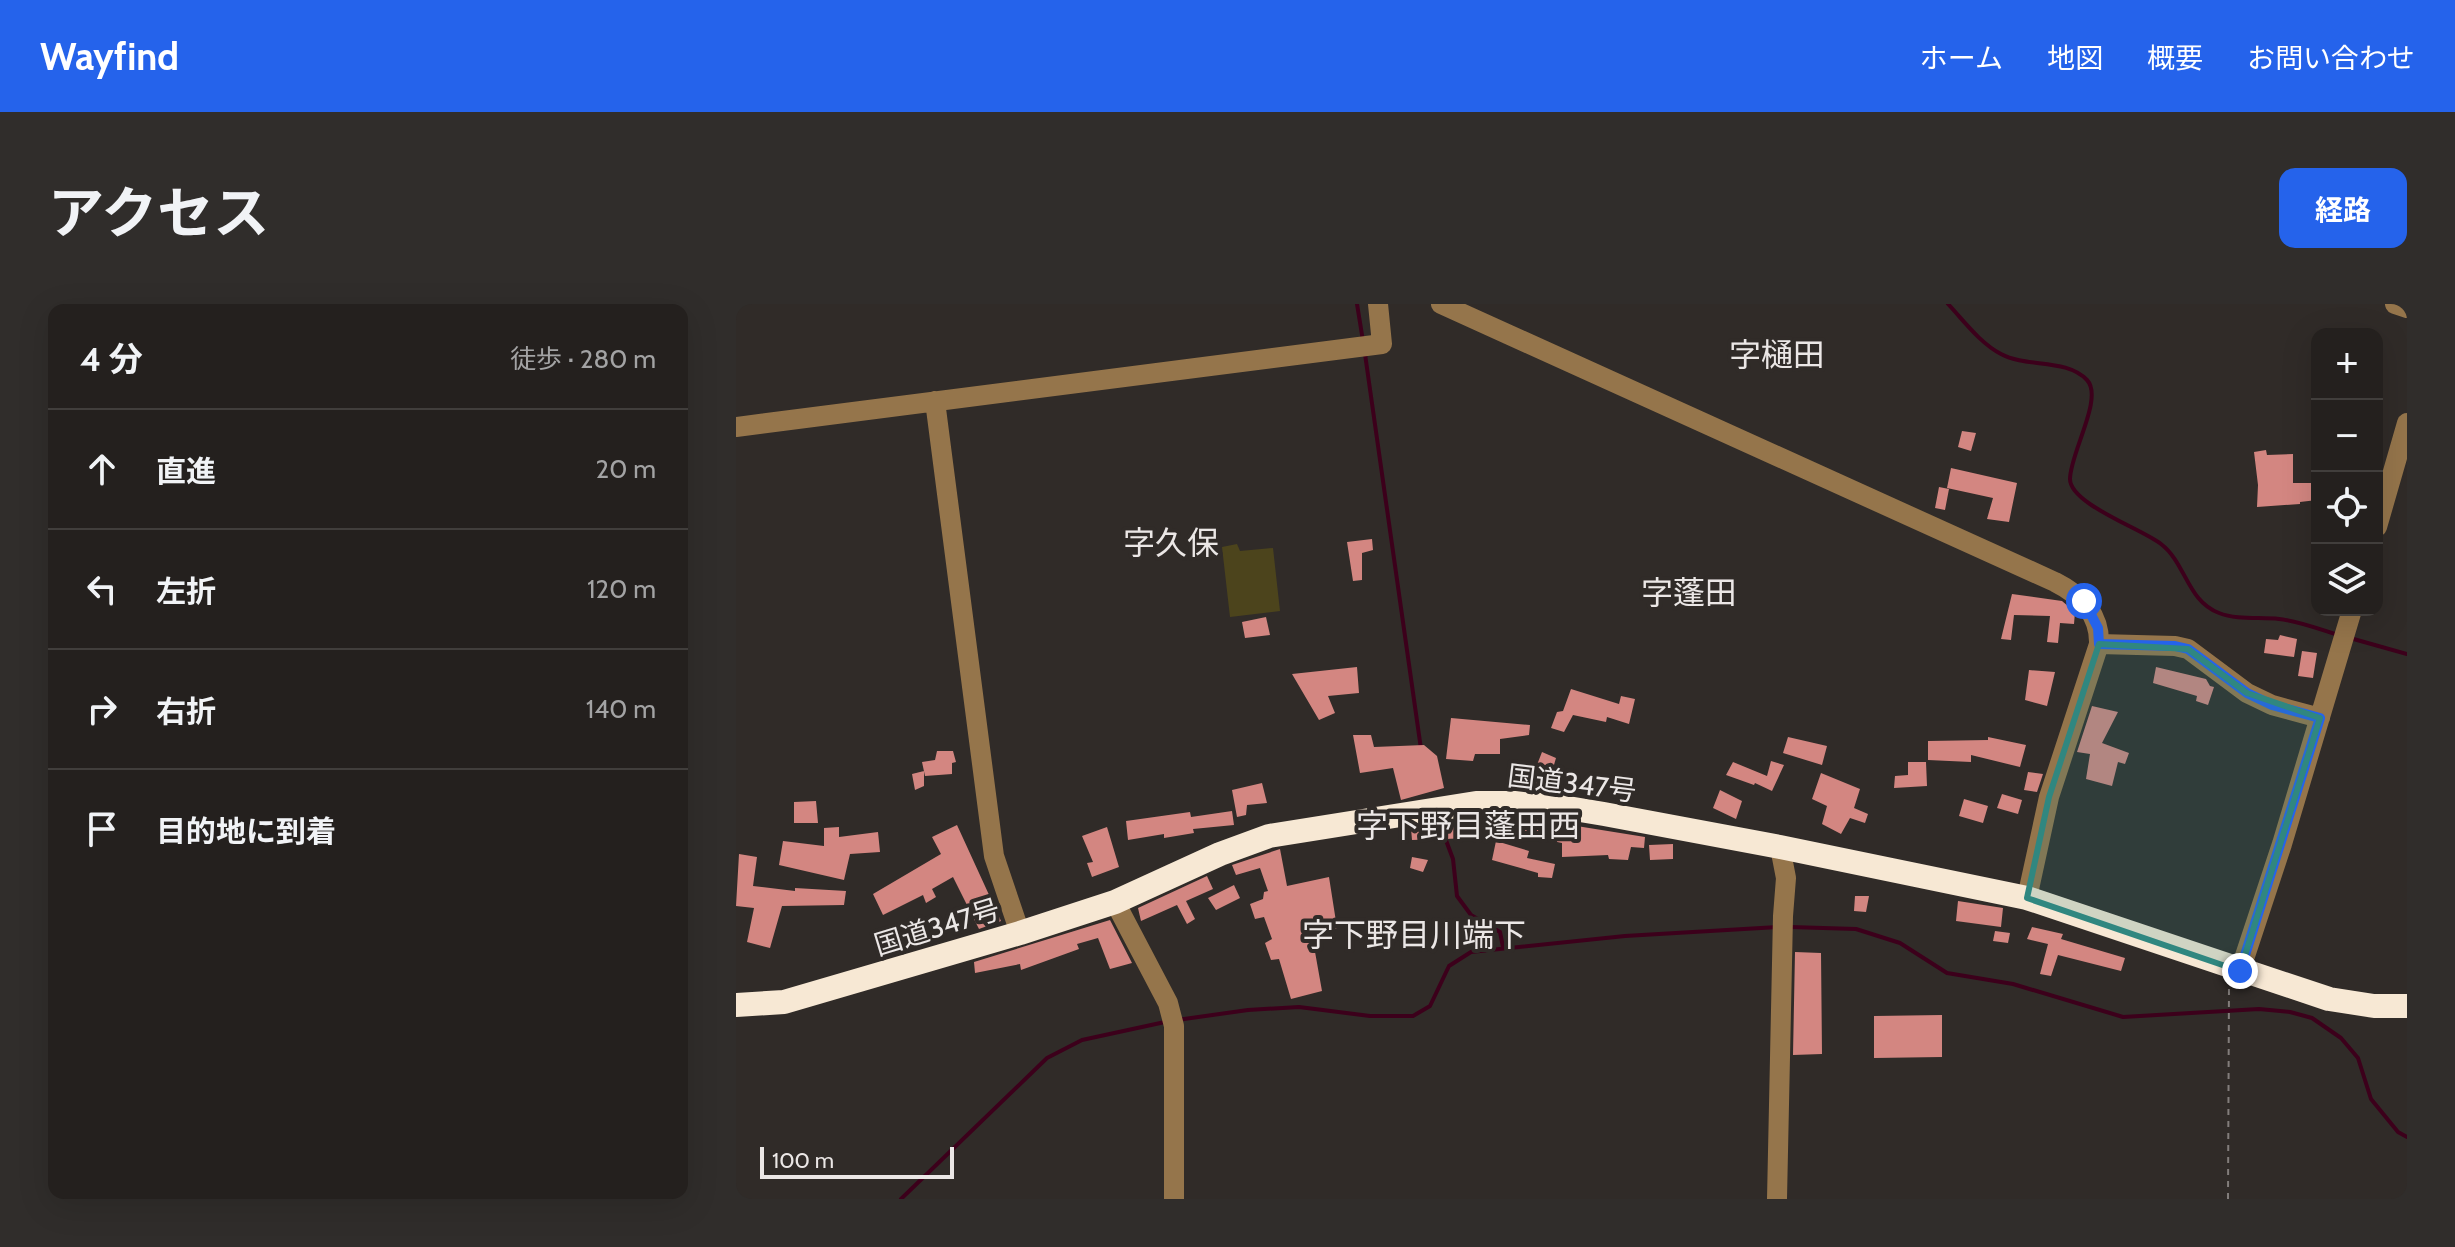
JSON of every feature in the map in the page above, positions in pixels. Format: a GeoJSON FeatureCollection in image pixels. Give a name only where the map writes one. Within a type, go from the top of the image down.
{"type":"FeatureCollection","features":[{"type":"Feature","properties":{"kind":"highway","name":"国道347号"},"geometry":{"type":"LineString","coordinates":[[736,1005],[784,1002],[1020,933],[1115,902],[1220,854],[1269,836],[1476,803],[1538,803],[1780,847],[2027,898],[2329,999],[2374,1006],[2407,1006]]}},
{"type":"Feature","properties":{"kind":"street"},"geometry":{"type":"LineString","coordinates":[[736,427],[1382,344],[1378,304]]}},
{"type":"Feature","properties":{"kind":"street"},"geometry":{"type":"LineString","coordinates":[[1441,304],[2068,588],[2084,601],[2098,628],[2099,644],[2049,797],[2027,898]]}},
{"type":"Feature","properties":{"kind":"street"},"geometry":{"type":"LineString","coordinates":[[2395,304],[2407,308]]}},
{"type":"Feature","properties":{"kind":"street"},"geometry":{"type":"LineString","coordinates":[[935,401],[994,856],[1020,933]]}},
{"type":"Feature","properties":{"kind":"street"},"geometry":{"type":"LineString","coordinates":[[2383,506],[2407,423]]}},
{"type":"Feature","properties":{"kind":"street"},"geometry":{"type":"LineString","coordinates":[[2240,971],[2350,616]]}},
{"type":"Feature","properties":{"kind":"street"},"geometry":{"type":"LineString","coordinates":[[2099,644],[2188,649],[2247,693],[2272,705],[2320,718]]}},
{"type":"Feature","properties":{"kind":"street"},"geometry":{"type":"LineString","coordinates":[[1777,1199],[1786,878],[1780,847]]}},
{"type":"Feature","properties":{"kind":"street"},"geometry":{"type":"LineString","coordinates":[[1115,902],[1150,966],[1173,1020],[1174,1199]]}},
{"type":"Feature","properties":{"kind":"path"},"geometry":{"type":"LineString","coordinates":[[2228,1002],[2228,1199]]}},
{"type":"Feature","properties":{"kind":"highlighted area"},"geometry":{"type":"Polygon","coordinates":[[[2099,644],[2188,649],[2247,693],[2320,718],[2240,971],[2027,898],[2049,797],[2099,644]]]}},
{"type":"Feature","properties":{"kind":"shaded area"},"geometry":{"type":"Polygon","coordinates":[[[1237,544],[1240,551],[1273,548],[1280,611],[1230,617],[1222,547],[1237,544]]]}},
{"type":"Feature","properties":{"kind":"building"},"geometry":{"type":"Polygon","coordinates":[[[1962,431],[1976,433],[1971,451],[1958,447],[1962,431]]]}},
{"type":"Feature","properties":{"kind":"building"},"geometry":{"type":"Polygon","coordinates":[[[2266,450],[2267,455],[2293,454],[2293,483],[2311,483],[2311,501],[2257,507],[2254,452],[2266,450]]]}},
{"type":"Feature","properties":{"kind":"building"},"geometry":{"type":"Polygon","coordinates":[[[1951,468],[2017,483],[2009,522],[1987,519],[1993,498],[1947,488],[1951,468]]]}},
{"type":"Feature","properties":{"kind":"building"},"geometry":{"type":"Polygon","coordinates":[[[1939,487],[1949,489],[1945,510],[1935,508],[1939,487]]]}},
{"type":"Feature","properties":{"kind":"building"},"geometry":{"type":"Polygon","coordinates":[[[1372,539],[1373,550],[1362,553],[1362,580],[1353,581],[1347,542],[1372,539]]]}},
{"type":"Feature","properties":{"kind":"building"},"geometry":{"type":"Polygon","coordinates":[[[2012,594],[2062,601],[2075,612],[2074,624],[2060,623],[2058,643],[2047,642],[2050,616],[2014,615],[2011,640],[2001,639],[2012,594]]]}},
{"type":"Feature","properties":{"kind":"building"},"geometry":{"type":"Polygon","coordinates":[[[1266,617],[1270,635],[1245,638],[1242,622],[1266,617]]]}},
{"type":"Feature","properties":{"kind":"building"},"geometry":{"type":"Polygon","coordinates":[[[2280,635],[2297,639],[2294,657],[2264,653],[2266,639],[2278,640],[2280,635]]]}},
{"type":"Feature","properties":{"kind":"building"},"geometry":{"type":"Polygon","coordinates":[[[2302,651],[2317,653],[2313,678],[2298,676],[2302,651]]]}},
{"type":"Feature","properties":{"kind":"building"},"geometry":{"type":"Polygon","coordinates":[[[1357,667],[1359,693],[1328,696],[1335,713],[1319,720],[1292,674],[1357,667]]]}},
{"type":"Feature","properties":{"kind":"building"},"geometry":{"type":"Polygon","coordinates":[[[2156,667],[2206,679],[2214,687],[2208,705],[2196,701],[2197,696],[2153,683],[2156,667]]]}},
{"type":"Feature","properties":{"kind":"building"},"geometry":{"type":"Polygon","coordinates":[[[2029,670],[2055,672],[2047,706],[2025,700],[2029,670]]]}},
{"type":"Feature","properties":{"kind":"building"},"geometry":{"type":"Polygon","coordinates":[[[1571,689],[1619,704],[1621,696],[1635,699],[1629,724],[1607,717],[1606,722],[1573,715],[1564,732],[1551,728],[1557,712],[1563,711],[1571,689]]]}},
{"type":"Feature","properties":{"kind":"building"},"geometry":{"type":"Polygon","coordinates":[[[2092,706],[2118,712],[2102,743],[2129,753],[2125,764],[2118,762],[2112,786],[2086,779],[2090,754],[2077,752],[2092,706]]]}},
{"type":"Feature","properties":{"kind":"building"},"geometry":{"type":"Polygon","coordinates":[[[1451,718],[1530,725],[1529,735],[1500,739],[1500,754],[1475,754],[1473,761],[1446,759],[1451,718]]]}},
{"type":"Feature","properties":{"kind":"building"},"geometry":{"type":"Polygon","coordinates":[[[1353,735],[1371,735],[1374,747],[1424,745],[1437,756],[1444,788],[1401,800],[1393,768],[1360,773],[1353,735]]]}},
{"type":"Feature","properties":{"kind":"building"},"geometry":{"type":"Polygon","coordinates":[[[1788,737],[1827,746],[1822,765],[1783,753],[1788,737]]]}},
{"type":"Feature","properties":{"kind":"building"},"geometry":{"type":"Polygon","coordinates":[[[1988,737],[2026,745],[2020,767],[1971,755],[1971,762],[1928,760],[1928,741],[1988,740],[1988,737]]]}},
{"type":"Feature","properties":{"kind":"building"},"geometry":{"type":"Polygon","coordinates":[[[937,751],[953,751],[956,762],[952,763],[952,774],[925,776],[922,762],[935,760],[937,751]]]}},
{"type":"Feature","properties":{"kind":"building"},"geometry":{"type":"Polygon","coordinates":[[[1542,752],[1556,758],[1547,789],[1530,783],[1542,752]]]}},
{"type":"Feature","properties":{"kind":"building"},"geometry":{"type":"Polygon","coordinates":[[[1771,761],[1784,765],[1772,791],[1726,775],[1733,762],[1767,776],[1771,761]]]}},
{"type":"Feature","properties":{"kind":"building"},"geometry":{"type":"Polygon","coordinates":[[[1908,762],[1926,762],[1927,786],[1894,788],[1895,776],[1908,775],[1908,762]]]}},
{"type":"Feature","properties":{"kind":"building"},"geometry":{"type":"Polygon","coordinates":[[[924,771],[924,786],[915,790],[912,774],[924,771]]]}},
{"type":"Feature","properties":{"kind":"building"},"geometry":{"type":"Polygon","coordinates":[[[2028,772],[2043,774],[2037,792],[2024,790],[2028,772]]]}},
{"type":"Feature","properties":{"kind":"building"},"geometry":{"type":"Polygon","coordinates":[[[1821,773],[1860,789],[1854,808],[1868,814],[1865,823],[1850,818],[1841,834],[1822,824],[1827,806],[1812,799],[1821,773]]]}},
{"type":"Feature","properties":{"kind":"building"},"geometry":{"type":"Polygon","coordinates":[[[1603,776],[1620,779],[1617,790],[1600,785],[1603,776]]]}},
{"type":"Feature","properties":{"kind":"building"},"geometry":{"type":"Polygon","coordinates":[[[1262,783],[1267,803],[1247,805],[1246,815],[1237,817],[1232,790],[1262,783]]]}},
{"type":"Feature","properties":{"kind":"building"},"geometry":{"type":"Polygon","coordinates":[[[1720,790],[1742,801],[1736,819],[1713,808],[1720,790]]]}},
{"type":"Feature","properties":{"kind":"building"},"geometry":{"type":"Polygon","coordinates":[[[2002,794],[2022,800],[2018,814],[1997,808],[2002,794]]]}},
{"type":"Feature","properties":{"kind":"building"},"geometry":{"type":"Polygon","coordinates":[[[1964,799],[1988,806],[1983,823],[1959,816],[1964,799]]]}},
{"type":"Feature","properties":{"kind":"building"},"geometry":{"type":"Polygon","coordinates":[[[816,801],[818,823],[794,823],[794,802],[816,801]]]}},
{"type":"Feature","properties":{"kind":"building"},"geometry":{"type":"Polygon","coordinates":[[[1232,811],[1234,825],[1193,829],[1194,833],[1164,838],[1164,834],[1128,840],[1126,821],[1190,812],[1191,817],[1232,811]]]}},
{"type":"Feature","properties":{"kind":"building"},"geometry":{"type":"Polygon","coordinates":[[[1527,818],[1645,837],[1644,848],[1631,847],[1628,860],[1609,859],[1608,855],[1562,857],[1562,843],[1524,835],[1527,818]]]}},
{"type":"Feature","properties":{"kind":"building"},"geometry":{"type":"Polygon","coordinates":[[[1475,820],[1474,838],[1412,840],[1411,828],[1475,820]]]}},
{"type":"Feature","properties":{"kind":"building"},"geometry":{"type":"Polygon","coordinates":[[[957,825],[1001,921],[979,929],[953,877],[932,889],[936,897],[926,903],[923,895],[883,915],[873,894],[941,854],[932,837],[957,825]]]}},
{"type":"Feature","properties":{"kind":"building"},"geometry":{"type":"Polygon","coordinates":[[[839,827],[839,837],[878,832],[880,852],[850,854],[844,880],[779,865],[783,841],[824,846],[824,828],[839,827]]]}},
{"type":"Feature","properties":{"kind":"building"},"geometry":{"type":"Polygon","coordinates":[[[1107,827],[1119,867],[1092,877],[1087,863],[1093,862],[1082,836],[1107,827]]]}},
{"type":"Feature","properties":{"kind":"building"},"geometry":{"type":"Polygon","coordinates":[[[1496,841],[1529,851],[1527,858],[1555,864],[1552,878],[1538,877],[1538,873],[1492,860],[1496,841]]]}},
{"type":"Feature","properties":{"kind":"building"},"geometry":{"type":"Polygon","coordinates":[[[1673,844],[1673,859],[1650,860],[1649,845],[1673,844]]]}},
{"type":"Feature","properties":{"kind":"building"},"geometry":{"type":"Polygon","coordinates":[[[1280,849],[1287,886],[1329,877],[1337,928],[1312,935],[1322,991],[1291,999],[1279,959],[1271,960],[1265,943],[1272,939],[1264,917],[1255,919],[1250,904],[1263,899],[1264,892],[1268,891],[1260,868],[1236,875],[1232,865],[1280,849]]]}},
{"type":"Feature","properties":{"kind":"building"},"geometry":{"type":"Polygon","coordinates":[[[739,854],[757,857],[753,886],[795,891],[795,888],[846,891],[844,905],[782,906],[770,948],[747,942],[754,908],[736,906],[739,854]]]}},
{"type":"Feature","properties":{"kind":"building"},"geometry":{"type":"Polygon","coordinates":[[[1412,857],[1428,860],[1423,872],[1410,868],[1412,857]]]}},
{"type":"Feature","properties":{"kind":"building"},"geometry":{"type":"Polygon","coordinates":[[[1207,876],[1213,889],[1186,901],[1195,919],[1187,924],[1177,905],[1141,921],[1138,908],[1207,876]]]}},
{"type":"Feature","properties":{"kind":"building"},"geometry":{"type":"Polygon","coordinates":[[[1234,885],[1240,898],[1216,910],[1208,898],[1234,885]]]}},
{"type":"Feature","properties":{"kind":"building"},"geometry":{"type":"Polygon","coordinates":[[[1855,896],[1869,896],[1866,912],[1854,911],[1855,896]]]}},
{"type":"Feature","properties":{"kind":"building"},"geometry":{"type":"Polygon","coordinates":[[[1958,901],[2003,908],[2001,927],[1956,921],[1958,901]]]}},
{"type":"Feature","properties":{"kind":"building"},"geometry":{"type":"Polygon","coordinates":[[[1110,920],[1132,963],[1110,969],[1098,938],[1077,944],[1079,949],[1021,970],[1020,964],[975,973],[974,962],[1110,920]]]}},
{"type":"Feature","properties":{"kind":"building"},"geometry":{"type":"Polygon","coordinates":[[[2032,927],[2063,934],[2061,939],[2125,958],[2121,971],[2058,955],[2051,976],[2040,974],[2048,944],[2027,939],[2032,927]]]}},
{"type":"Feature","properties":{"kind":"building"},"geometry":{"type":"Polygon","coordinates":[[[1995,931],[2010,933],[2008,943],[1993,941],[1995,931]]]}},
{"type":"Feature","properties":{"kind":"building"},"geometry":{"type":"Polygon","coordinates":[[[1795,952],[1821,953],[1822,1054],[1793,1055],[1795,952]]]}},
{"type":"Feature","properties":{"kind":"building"},"geometry":{"type":"Polygon","coordinates":[[[1942,1015],[1942,1057],[1874,1058],[1874,1016],[1942,1015]]]}},
{"type":"Feature","properties":{"kind":"waterway"},"geometry":{"type":"LineString","coordinates":[[1357,304],[1363,341]]}},
{"type":"Feature","properties":{"kind":"waterway"},"geometry":{"type":"LineString","coordinates":[[1948,304],[1979,338],[2001,354],[2068,369],[2087,380],[2092,399],[2071,468],[2073,488],[2094,507],[2161,544],[2176,561],[2193,591],[2208,607],[2226,615],[2286,620],[2338,635]]}},
{"type":"Feature","properties":{"kind":"waterway"},"geometry":{"type":"LineString","coordinates":[[1365,354],[1421,749]]}},
{"type":"Feature","properties":{"kind":"waterway"},"geometry":{"type":"LineString","coordinates":[[2350,638],[2407,654]]}},
{"type":"Feature","properties":{"kind":"waterway"},"geometry":{"type":"LineString","coordinates":[[1438,819],[1453,859],[1457,896],[1471,915],[1500,932],[1503,947]]}},
{"type":"Feature","properties":{"kind":"waterway"},"geometry":{"type":"LineString","coordinates":[[1177,1020],[1248,1010],[1299,1007],[1370,1016],[1413,1016],[1430,1006],[1449,966],[1471,952],[1625,936],[1778,927]]}},
{"type":"Feature","properties":{"kind":"waterway"},"geometry":{"type":"LineString","coordinates":[[1790,927],[1856,929],[1900,943],[1947,973],[2013,984],[2123,1017],[2259,1009],[2312,1018],[2341,1038],[2358,1058],[2371,1099],[2398,1132],[2407,1137]]}},
{"type":"Feature","properties":{"kind":"waterway"},"geometry":{"type":"LineString","coordinates":[[901,1199],[1047,1058],[1082,1040],[1165,1022]]}},
{"type":"Feature","properties":{"kind":"district","name":"字樋田"},"geometry":{"type":"Point","coordinates":[1777,355]}},
{"type":"Feature","properties":{"kind":"district","name":"字久保"},"geometry":{"type":"Point","coordinates":[1171,543]}},
{"type":"Feature","properties":{"kind":"district","name":"字蓬田"},"geometry":{"type":"Point","coordinates":[1689,593]}},
{"type":"Feature","properties":{"kind":"district","name":"字下野目蓬田西"},"geometry":{"type":"Point","coordinates":[1468,826]}},
{"type":"Feature","properties":{"kind":"district","name":"字下野目川端下"},"geometry":{"type":"Point","coordinates":[1414,935]}},
{"type":"Feature","properties":{"kind":"route"},"geometry":{"type":"LineString","coordinates":[[2084,601],[2098,628],[2099,644],[2188,649],[2247,693],[2272,705],[2320,718],[2240,971]]}}]}
